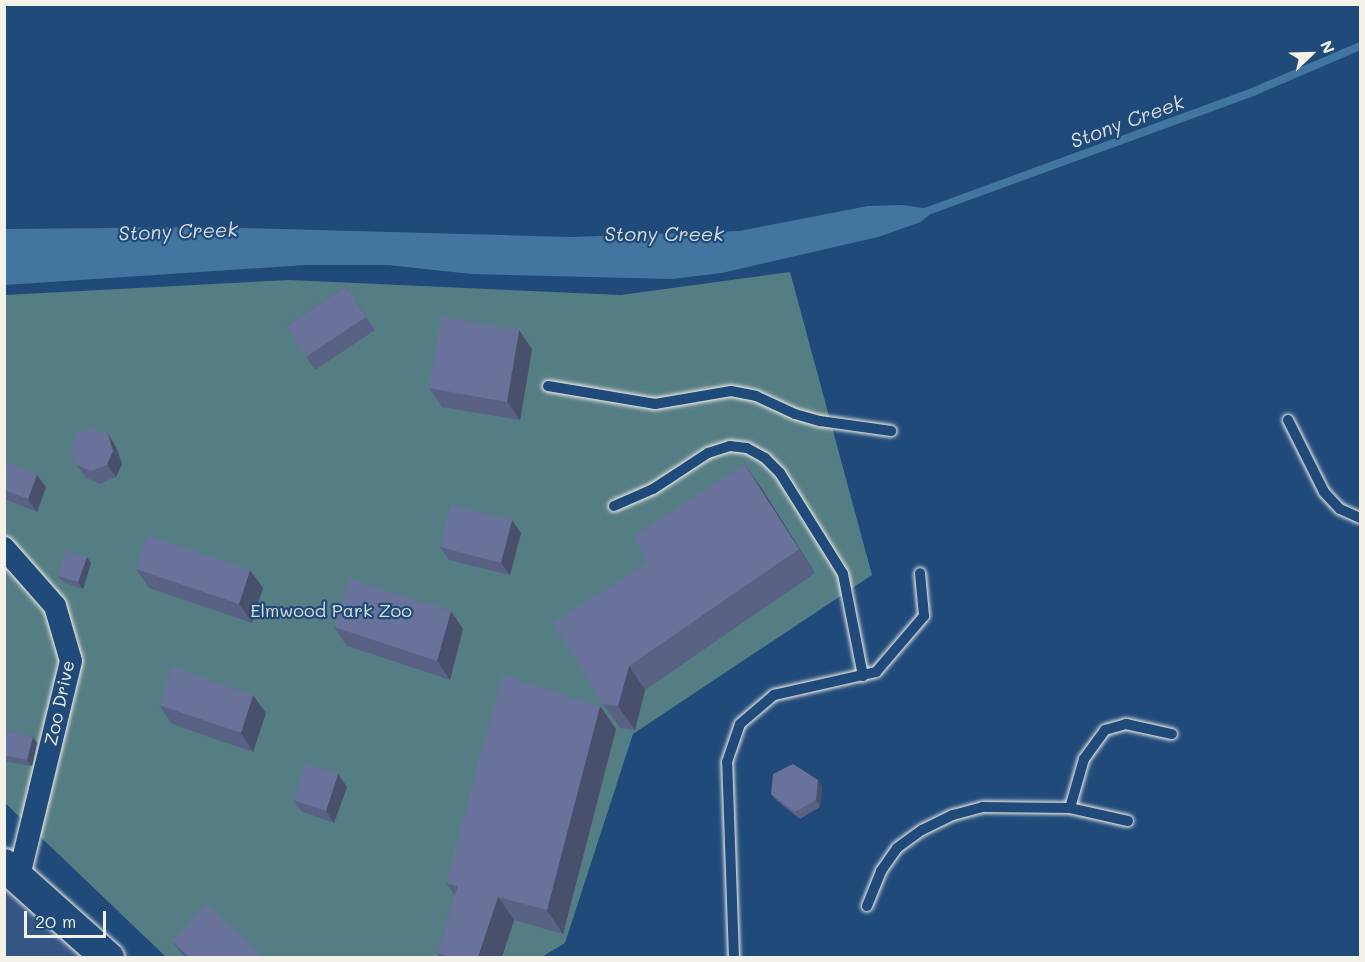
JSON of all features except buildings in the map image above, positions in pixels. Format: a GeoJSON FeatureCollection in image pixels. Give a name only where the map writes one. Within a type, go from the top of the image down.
{"type":"FeatureCollection","features":[{"type":"Feature","properties":{"kind":"street","name":"Zoo Drive"},"geometry":{"type":"LineString","coordinates":[[4,548],[55,606],[71,661],[12,871]]}},
{"type":"Feature","properties":{"kind":"street"},"geometry":{"type":"LineString","coordinates":[[12,871],[108,957]]}},
{"type":"Feature","properties":{"kind":"lane"},"geometry":{"type":"LineString","coordinates":[[548,386],[655,404],[731,391],[756,396],[795,414],[820,421],[891,431]]}},
{"type":"Feature","properties":{"kind":"lane"},"geometry":{"type":"LineString","coordinates":[[1288,420],[1324,492],[1340,509],[1360,518]]}},
{"type":"Feature","properties":{"kind":"lane"},"geometry":{"type":"LineString","coordinates":[[614,506],[653,489],[708,453],[730,446],[747,448],[765,458],[780,473],[843,574],[863,676]]}},
{"type":"Feature","properties":{"kind":"lane"},"geometry":{"type":"LineString","coordinates":[[734,957],[727,762],[740,724],[774,695],[876,672],[924,616],[920,573]]}},
{"type":"Feature","properties":{"kind":"lane"},"geometry":{"type":"LineString","coordinates":[[1070,808],[1084,759],[1105,730],[1126,724],[1172,734]]}},
{"type":"Feature","properties":{"kind":"lane"},"geometry":{"type":"LineString","coordinates":[[867,906],[881,871],[897,848],[922,830],[953,815],[983,807],[1007,805],[1070,808],[1128,821]]}},
{"type":"Feature","properties":{"kind":"shaded area"},"geometry":{"type":"Polygon","coordinates":[[[4,865],[107,957],[5,957],[4,865]]]}},
{"type":"Feature","properties":{"kind":"green space","name":"Elmwood Park Zoo"},"geometry":{"type":"Polygon","coordinates":[[[790,272],[872,575],[633,734],[565,943],[540,958],[166,957],[5,803],[5,295],[289,280],[621,295],[790,272]]]}},
{"type":"Feature","properties":{"kind":"water"},"geometry":{"type":"Polygon","coordinates":[[[903,205],[935,210],[921,222],[878,237],[722,273],[672,279],[471,274],[388,265],[306,265],[5,285],[5,229],[208,227],[570,237],[739,231],[868,206],[903,205]]]}},
{"type":"Feature","properties":{"kind":"waterway","name":"Stony Creek"},"geometry":{"type":"LineString","coordinates":[[925,212],[1255,91],[1360,46]]}}]}
